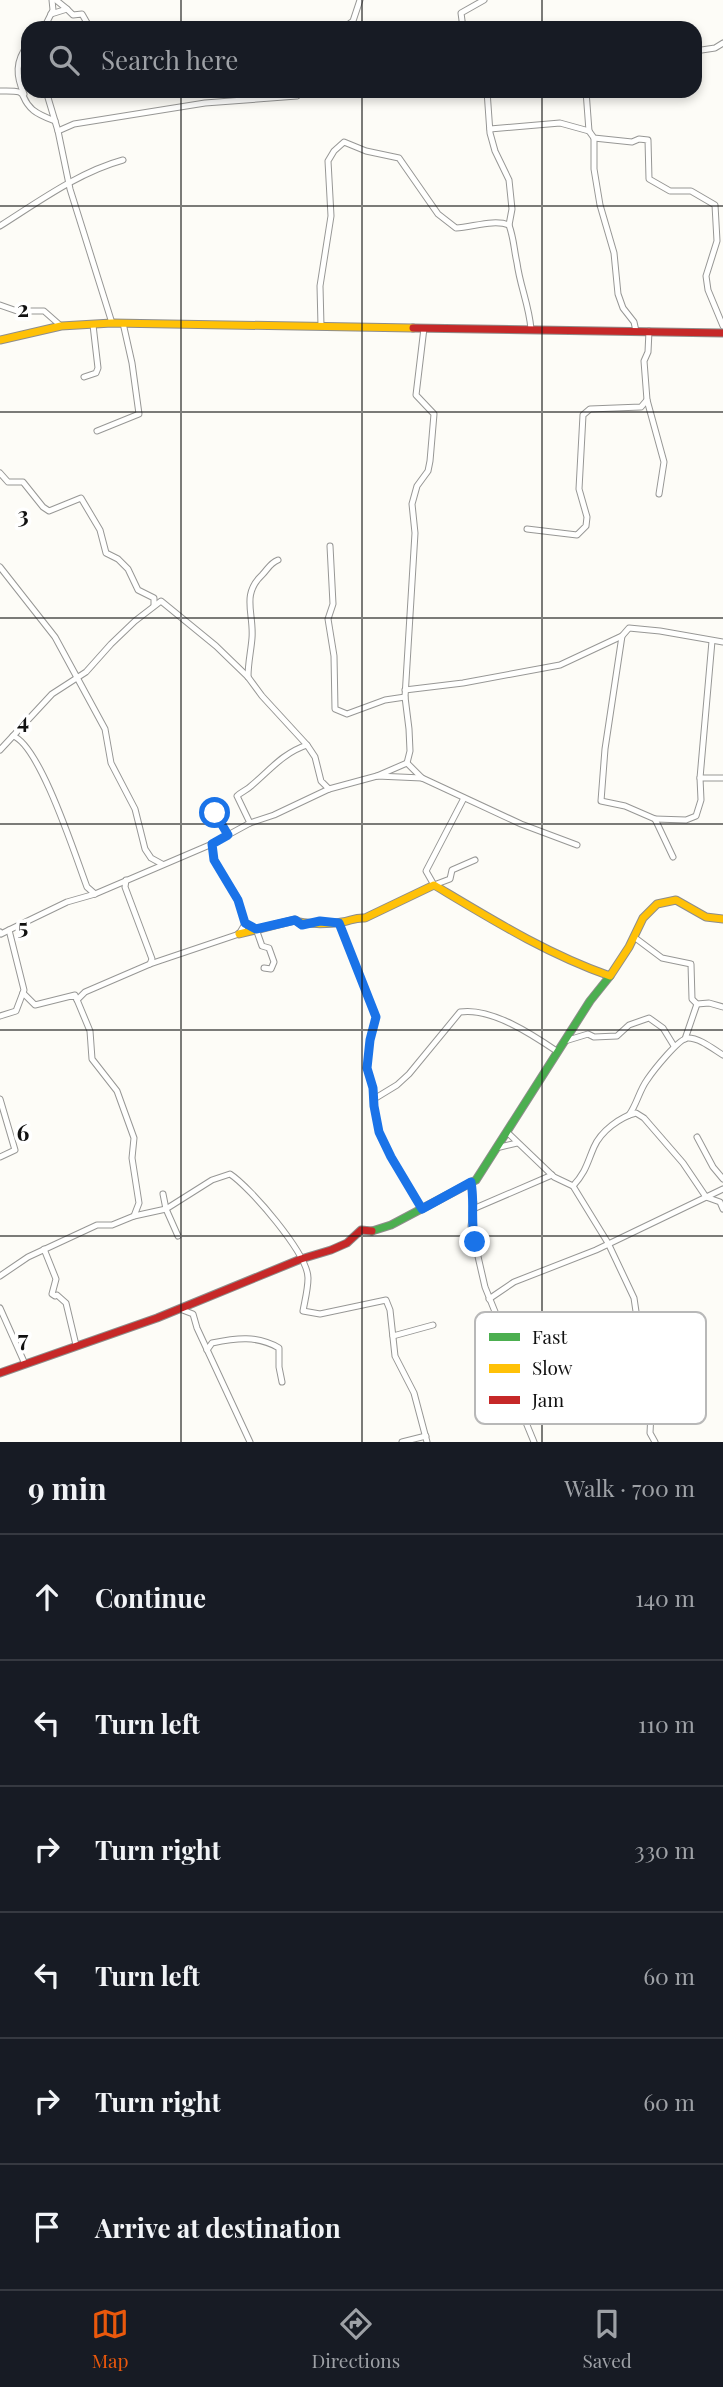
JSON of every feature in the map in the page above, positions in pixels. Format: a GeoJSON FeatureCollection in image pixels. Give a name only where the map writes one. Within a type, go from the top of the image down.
{"type":"FeatureCollection","features":[{"type":"Feature","properties":{"kind":"street"},"geometry":{"type":"LineString","coordinates":[[48,21],[54,0],[73,15],[82,14],[86,21]]}},
{"type":"Feature","properties":{"kind":"street"},"geometry":{"type":"LineString","coordinates":[[354,21],[360,0]]}},
{"type":"Feature","properties":{"kind":"street"},"geometry":{"type":"LineString","coordinates":[[462,21],[461,13],[484,0]]}},
{"type":"Feature","properties":{"kind":"street"},"geometry":{"type":"LineString","coordinates":[[51,14],[67,9]]}},
{"type":"Feature","properties":{"kind":"street"},"geometry":{"type":"LineString","coordinates":[[702,50],[715,48],[723,43]]}},
{"type":"Feature","properties":{"kind":"street"},"geometry":{"type":"LineString","coordinates":[[21,59],[17,66],[21,86]]}},
{"type":"Feature","properties":{"kind":"street"},"geometry":{"type":"LineString","coordinates":[[0,91],[21,92]]}},
{"type":"Feature","properties":{"kind":"street"},"geometry":{"type":"LineString","coordinates":[[26,98],[30,107],[55,121]]}},
{"type":"Feature","properties":{"kind":"street"},"geometry":{"type":"LineString","coordinates":[[48,98],[69,185],[113,323]]}},
{"type":"Feature","properties":{"kind":"street"},"geometry":{"type":"LineString","coordinates":[[58,131],[74,124],[205,103],[271,98]]}},
{"type":"Feature","properties":{"kind":"street"},"geometry":{"type":"LineString","coordinates":[[488,98],[495,151],[509,180],[512,209],[509,225],[516,244],[517,264],[529,306],[531,329]]}},
{"type":"Feature","properties":{"kind":"street"},"geometry":{"type":"LineString","coordinates":[[587,98],[589,131],[594,138],[594,169],[600,205],[614,253],[618,295],[623,308],[634,322],[636,331]]}},
{"type":"Feature","properties":{"kind":"street"},"geometry":{"type":"LineString","coordinates":[[490,129],[560,123],[589,131]]}},
{"type":"Feature","properties":{"kind":"street"},"geometry":{"type":"LineString","coordinates":[[594,138],[632,142],[639,139],[648,140],[649,179],[670,191],[691,191],[715,205],[717,241],[706,276],[708,290],[723,326]]}},
{"type":"Feature","properties":{"kind":"street"},"geometry":{"type":"LineString","coordinates":[[321,326],[320,286],[331,216],[328,162],[334,151],[344,142],[366,151],[400,158],[438,214],[456,228],[477,227],[499,221],[509,225]]}},
{"type":"Feature","properties":{"kind":"street"},"geometry":{"type":"LineString","coordinates":[[0,226],[104,166],[123,160]]}},
{"type":"Feature","properties":{"kind":"street"},"geometry":{"type":"LineString","coordinates":[[0,305],[17,311],[44,311],[61,326]]}},
{"type":"Feature","properties":{"kind":"street"},"geometry":{"type":"LineString","coordinates":[[0,340],[61,326],[113,323],[723,333]]}},
{"type":"Feature","properties":{"kind":"street"},"geometry":{"type":"LineString","coordinates":[[97,430],[139,414],[123,323]]}},
{"type":"Feature","properties":{"kind":"street"},"geometry":{"type":"LineString","coordinates":[[84,377],[96,373],[98,369],[93,325]]}},
{"type":"Feature","properties":{"kind":"street"},"geometry":{"type":"LineString","coordinates":[[407,763],[410,751],[405,694],[415,533],[412,504],[417,486],[428,471],[434,414],[416,395],[424,328]]}},
{"type":"Feature","properties":{"kind":"street"},"geometry":{"type":"LineString","coordinates":[[649,331],[648,352],[644,361],[647,400],[664,462],[659,494]]}},
{"type":"Feature","properties":{"kind":"street"},"geometry":{"type":"LineString","coordinates":[[527,529],[577,535],[586,526],[587,517],[579,489],[583,415],[590,409],[641,407],[647,400]]}},
{"type":"Feature","properties":{"kind":"street"},"geometry":{"type":"LineString","coordinates":[[0,473],[8,482],[23,482],[43,508],[49,511],[81,498],[100,530],[106,553],[118,559],[128,569],[138,590],[154,598],[154,606]]}},
{"type":"Feature","properties":{"kind":"street"},"geometry":{"type":"LineString","coordinates":[[330,546],[333,604],[328,619],[334,656],[335,709],[347,714],[405,694],[560,665],[622,636],[629,628],[723,642]]}},
{"type":"Feature","properties":{"kind":"street"},"geometry":{"type":"LineString","coordinates":[[248,677],[252,639],[250,592],[254,582],[271,563],[278,560]]}},
{"type":"Feature","properties":{"kind":"street"},"geometry":{"type":"LineString","coordinates":[[0,567],[55,637],[105,729],[111,763],[135,809],[145,849],[151,858],[162,864]]}},
{"type":"Feature","properties":{"kind":"street"},"geometry":{"type":"LineString","coordinates":[[0,750],[52,694],[86,673],[111,643],[161,601],[208,639],[248,677],[307,745],[315,757],[321,781],[329,789]]}},
{"type":"Feature","properties":{"kind":"street"},"geometry":{"type":"LineString","coordinates":[[622,636],[605,749],[601,801],[625,806],[655,819],[687,820],[696,816],[701,800],[700,778],[712,641]]}},
{"type":"Feature","properties":{"kind":"street"},"geometry":{"type":"LineString","coordinates":[[13,736],[20,738],[35,758],[87,887],[94,894]]}},
{"type":"Feature","properties":{"kind":"street"},"geometry":{"type":"LineString","coordinates":[[250,823],[237,796],[239,793],[247,790],[269,771],[278,759],[307,745]]}},
{"type":"Feature","properties":{"kind":"street"},"geometry":{"type":"LineString","coordinates":[[0,932],[1,934],[67,902],[94,894],[212,844],[250,823],[329,789],[377,776],[407,763]]}},
{"type":"Feature","properties":{"kind":"street"},"geometry":{"type":"LineString","coordinates":[[407,763],[422,778]]}},
{"type":"Feature","properties":{"kind":"street"},"geometry":{"type":"LineString","coordinates":[[377,776],[422,778],[521,824],[577,845]]}},
{"type":"Feature","properties":{"kind":"street"},"geometry":{"type":"LineString","coordinates":[[700,778],[723,778]]}},
{"type":"Feature","properties":{"kind":"street"},"geometry":{"type":"LineString","coordinates":[[464,798],[426,871],[434,885],[500,925],[554,953],[587,969],[610,976]]}},
{"type":"Feature","properties":{"kind":"street"},"geometry":{"type":"LineString","coordinates":[[215,813],[228,835]]}},
{"type":"Feature","properties":{"kind":"street"},"geometry":{"type":"LineString","coordinates":[[655,819],[673,857]]}},
{"type":"Feature","properties":{"kind":"street"},"geometry":{"type":"LineString","coordinates":[[212,844],[214,860],[238,900],[245,923],[256,929],[262,946],[269,948],[274,962],[271,969],[264,968]]}},
{"type":"Feature","properties":{"kind":"street"},"geometry":{"type":"LineString","coordinates":[[77,1000],[85,992],[150,964],[256,929],[295,920],[302,925],[320,921],[339,923],[358,916],[365,918],[450,878],[452,870],[475,860]]}},
{"type":"Feature","properties":{"kind":"street"},"geometry":{"type":"LineString","coordinates":[[126,880],[125,887],[152,959],[150,964]]}},
{"type":"Feature","properties":{"kind":"street"},"geometry":{"type":"LineString","coordinates":[[0,1373],[180,1309],[347,1243],[361,1230],[375,1231],[476,1180],[590,1001],[610,976],[643,918],[657,904],[676,901],[706,917],[723,919]]}},
{"type":"Feature","properties":{"kind":"street"},"geometry":{"type":"LineString","coordinates":[[239,934],[245,923]]}},
{"type":"Feature","properties":{"kind":"street"},"geometry":{"type":"LineString","coordinates":[[339,923],[376,1017],[367,1068],[373,1088],[379,1132],[422,1209]]}},
{"type":"Feature","properties":{"kind":"street"},"geometry":{"type":"LineString","coordinates":[[9,930],[23,993],[35,1005],[75,995],[90,1031],[92,1059],[117,1091],[134,1138],[132,1158],[139,1203],[134,1216]]}},
{"type":"Feature","properties":{"kind":"street"},"geometry":{"type":"LineString","coordinates":[[634,937],[662,958],[691,964],[692,999],[697,1004],[709,1003],[723,1007]]}},
{"type":"Feature","properties":{"kind":"street"},"geometry":{"type":"LineString","coordinates":[[0,1016],[16,1011],[23,993]]}},
{"type":"Feature","properties":{"kind":"street"},"geometry":{"type":"LineString","coordinates":[[629,1115],[637,1104],[647,1079],[674,1046],[685,1039],[697,1004]]}},
{"type":"Feature","properties":{"kind":"street"},"geometry":{"type":"LineString","coordinates":[[374,1099],[409,1074],[460,1012],[473,1010],[504,1021],[530,1033],[558,1052]]}},
{"type":"Feature","properties":{"kind":"street"},"geometry":{"type":"LineString","coordinates":[[564,1042],[588,1034],[594,1037],[617,1036],[629,1025],[649,1018],[663,1028],[674,1046]]}},
{"type":"Feature","properties":{"kind":"street"},"geometry":{"type":"LineString","coordinates":[[685,1039],[703,1042],[723,1055]]}},
{"type":"Feature","properties":{"kind":"street"},"geometry":{"type":"LineString","coordinates":[[0,1099],[15,1150],[0,1157]]}},
{"type":"Feature","properties":{"kind":"street"},"geometry":{"type":"LineString","coordinates":[[573,1186],[584,1174],[595,1144],[622,1116],[636,1113],[644,1118],[683,1163],[706,1197],[720,1202],[723,1209]]}},
{"type":"Feature","properties":{"kind":"street"},"geometry":{"type":"LineString","coordinates":[[506,1132],[552,1175],[573,1186],[608,1243],[634,1298],[636,1312]]}},
{"type":"Feature","properties":{"kind":"street"},"geometry":{"type":"LineString","coordinates":[[697,1137],[713,1167],[723,1179]]}},
{"type":"Feature","properties":{"kind":"street"},"geometry":{"type":"LineString","coordinates":[[496,1148],[517,1143]]}},
{"type":"Feature","properties":{"kind":"street"},"geometry":{"type":"LineString","coordinates":[[0,1276],[44,1249],[97,1225],[112,1225],[134,1216],[166,1209],[212,1180],[230,1174],[240,1180],[263,1206],[302,1259],[308,1277],[303,1311],[320,1314],[386,1300],[390,1310],[395,1356],[414,1394],[426,1439],[402,1442]]}},
{"type":"Feature","properties":{"kind":"street"},"geometry":{"type":"LineString","coordinates":[[472,1209],[552,1175]]}},
{"type":"Feature","properties":{"kind":"street"},"geometry":{"type":"LineString","coordinates":[[471,1182],[471,1226],[495,1312]]}},
{"type":"Feature","properties":{"kind":"street"},"geometry":{"type":"LineString","coordinates":[[489,1299],[514,1282],[596,1250],[723,1189]]}},
{"type":"Feature","properties":{"kind":"street"},"geometry":{"type":"LineString","coordinates":[[163,1194],[166,1209],[178,1236]]}},
{"type":"Feature","properties":{"kind":"street"},"geometry":{"type":"LineString","coordinates":[[44,1249],[56,1279],[52,1294],[66,1303],[76,1345]]}},
{"type":"Feature","properties":{"kind":"street"},"geometry":{"type":"LineString","coordinates":[[0,1308],[24,1364]]}},
{"type":"Feature","properties":{"kind":"street"},"geometry":{"type":"LineString","coordinates":[[180,1309],[193,1314],[250,1442]]}},
{"type":"Feature","properties":{"kind":"street"},"geometry":{"type":"LineString","coordinates":[[393,1336],[433,1325]]}},
{"type":"Feature","properties":{"kind":"street"},"geometry":{"type":"LineString","coordinates":[[207,1350],[212,1343],[238,1337],[271,1343],[279,1348],[282,1382]]}},
{"type":"Feature","properties":{"kind":"street"},"geometry":{"type":"LineString","coordinates":[[527,1424],[534,1442]]}},
{"type":"Feature","properties":{"kind":"street"},"geometry":{"type":"LineString","coordinates":[[650,1424],[650,1433],[655,1442]]}},
{"type":"Feature","properties":{"kind":"traffic: fast"},"geometry":{"type":"LineString","coordinates":[[372,1231],[391,1225],[476,1180],[590,1001],[610,976]]}},
{"type":"Feature","properties":{"kind":"traffic: slow"},"geometry":{"type":"LineString","coordinates":[[0,340],[61,326],[112,323],[413,328]]}},
{"type":"Feature","properties":{"kind":"traffic: slow"},"geometry":{"type":"LineString","coordinates":[[239,934],[295,920],[324,924],[365,918],[434,885],[542,947],[610,976],[629,947],[643,918],[657,904],[676,900],[706,917],[723,919]]}},
{"type":"Feature","properties":{"kind":"traffic: jam"},"geometry":{"type":"LineString","coordinates":[[413,328],[723,333]]}},
{"type":"Feature","properties":{"kind":"traffic: jam"},"geometry":{"type":"LineString","coordinates":[[0,1373],[157,1318],[301,1259],[331,1250],[347,1243],[361,1230],[372,1231]]}},
{"type":"Feature","properties":{"kind":"route"},"geometry":{"type":"LineString","coordinates":[[215,813],[228,835],[212,844],[212,854],[238,900],[245,923],[256,929],[295,920],[302,925],[320,921],[339,923],[376,1017],[367,1068],[373,1088],[379,1132],[422,1209],[471,1182],[474,1204],[471,1226],[475,1242]]}}]}
